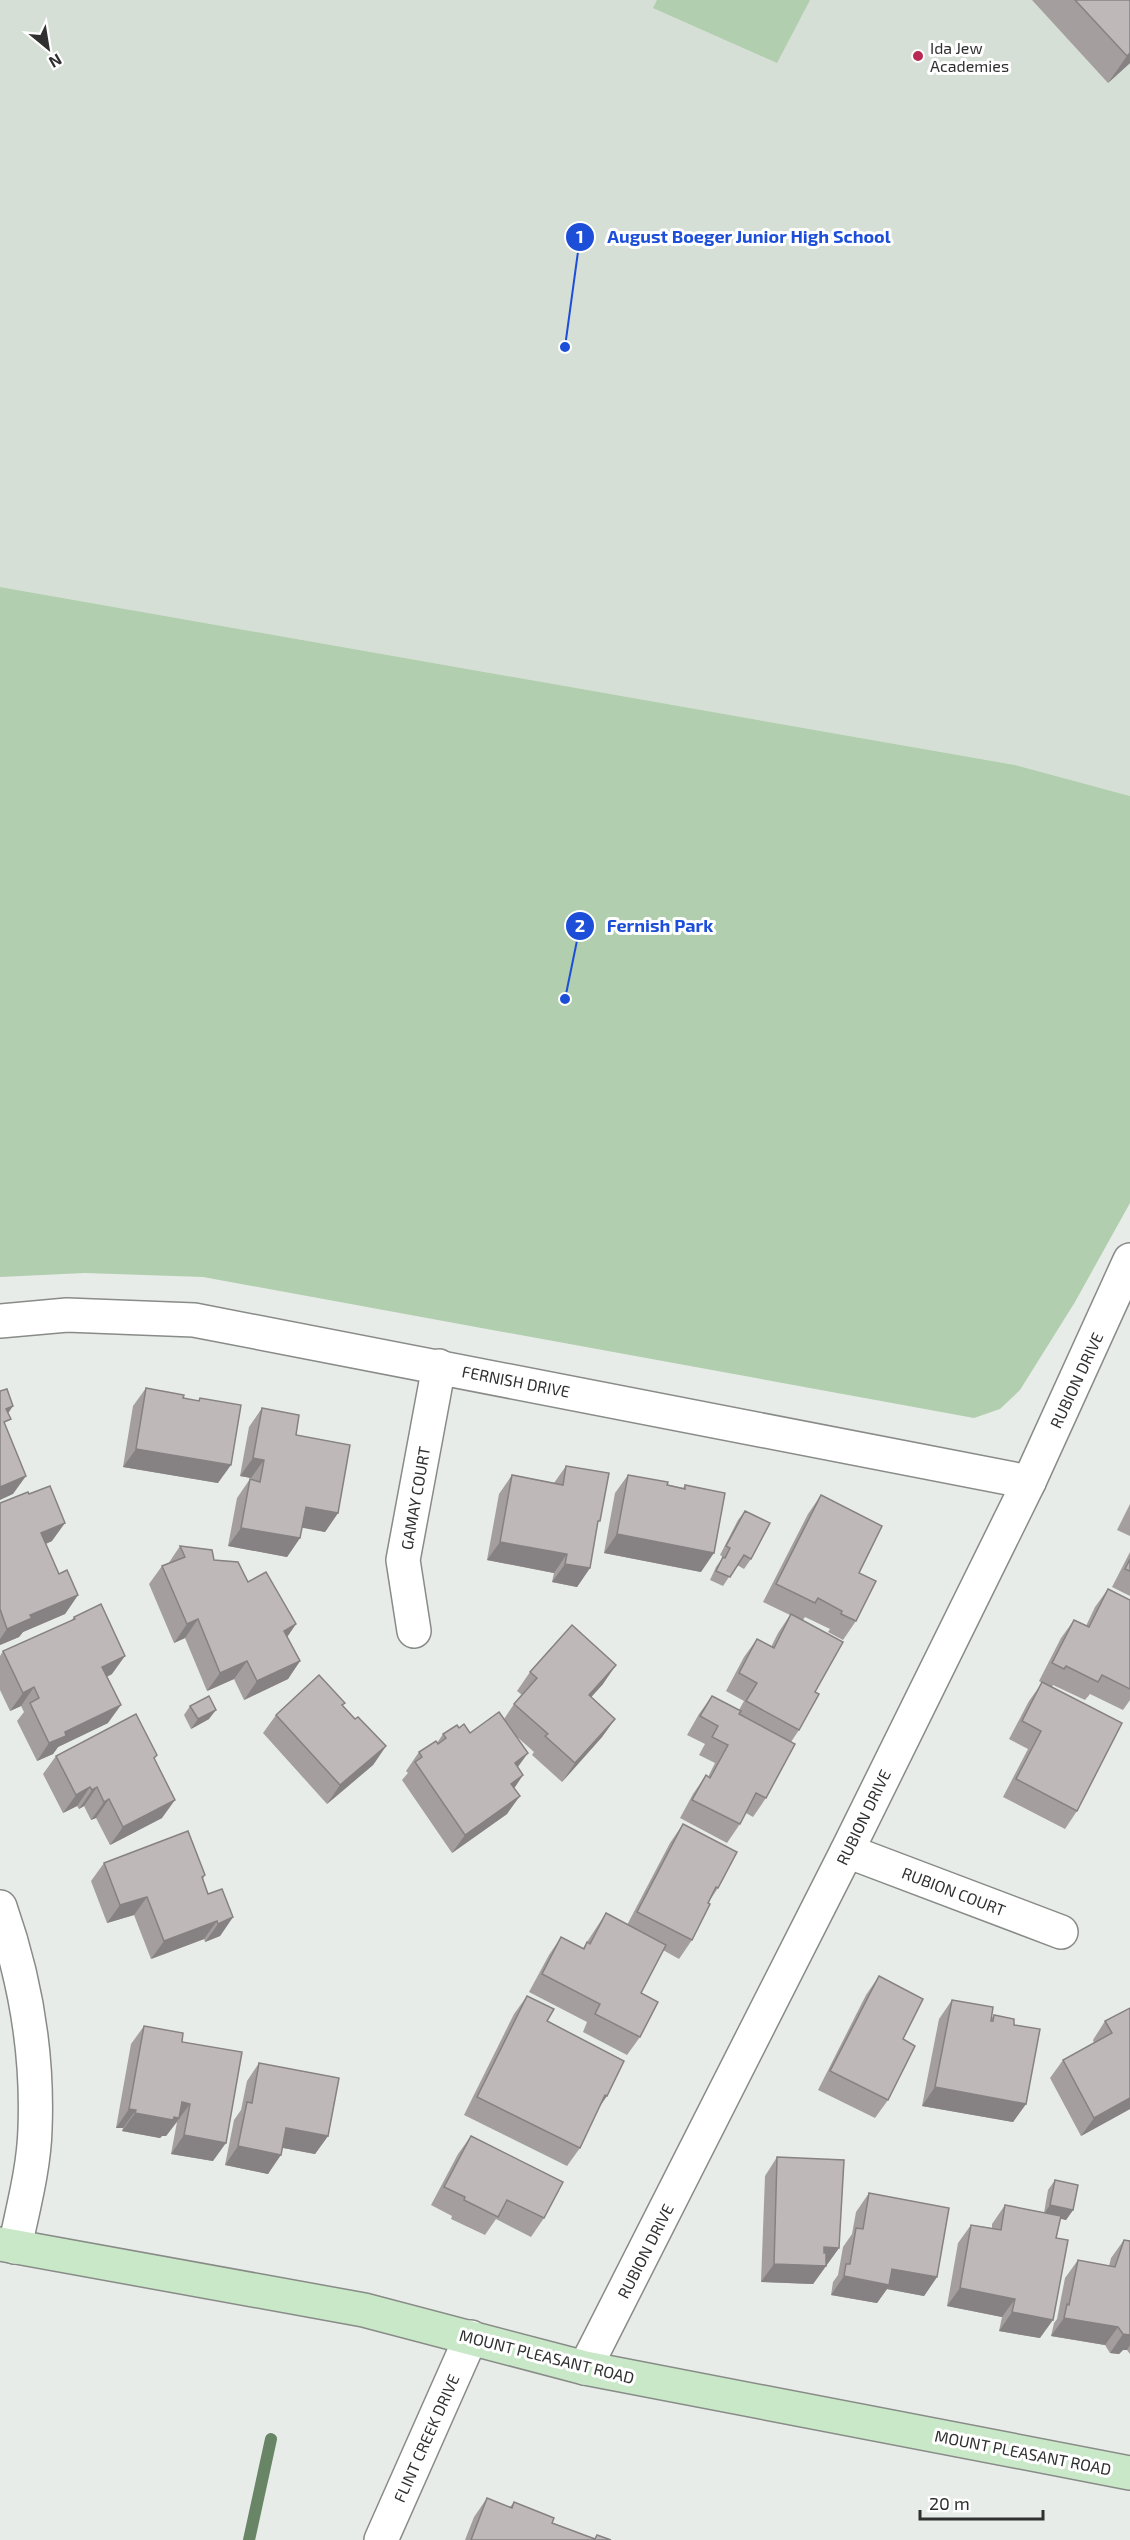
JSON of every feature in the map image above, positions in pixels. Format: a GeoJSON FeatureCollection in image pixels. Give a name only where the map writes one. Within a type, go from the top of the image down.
{"type":"FeatureCollection","features":[{"type":"Feature","properties":{"kind":"street","name":"RUBION DRIVE"},"geometry":{"type":"LineString","coordinates":[[585,2368],[847,1851],[1029,1482],[1130,1260]]}},
{"type":"Feature","properties":{"kind":"street","name":"FERNISH DRIVE"},"geometry":{"type":"LineString","coordinates":[[0,1321],[67,1315],[194,1320],[1029,1482]]}},
{"type":"Feature","properties":{"kind":"street","name":"GAMAY COURT"},"geometry":{"type":"LineString","coordinates":[[414,1631],[403,1560],[439,1366]]}},
{"type":"Feature","properties":{"kind":"street","name":"RUBION COURT"},"geometry":{"type":"LineString","coordinates":[[847,1851],[1061,1932]]}},
{"type":"Feature","properties":{"kind":"street"},"geometry":{"type":"LineString","coordinates":[[0,1907],[15,1950],[33,2042],[36,2130],[27,2194],[7,2245]]}},
{"type":"Feature","properties":{"kind":"street","name":"MOUNT PLEASANT ROAD"},"geometry":{"type":"LineString","coordinates":[[7,2245],[364,2310],[585,2368],[1130,2473]]}},
{"type":"Feature","properties":{"kind":"street","name":"FLINT CREEK DRIVE"},"geometry":{"type":"LineString","coordinates":[[381,2540],[471,2337]]}},
{"type":"Feature","properties":{"kind":"shaded area"},"geometry":{"type":"Polygon","coordinates":[[[0,0],[1130,0],[1130,796],[1015,765],[0,587],[0,0]]]}},
{"type":"Feature","properties":{"kind":"green space"},"geometry":{"type":"Polygon","coordinates":[[[657,0],[810,0],[777,63],[653,8],[657,0]]]}},
{"type":"Feature","properties":{"kind":"green space"},"geometry":{"type":"Polygon","coordinates":[[[0,587],[1015,765],[1130,796],[1130,1203],[1075,1302],[1020,1390],[1000,1409],[974,1418],[203,1277],[85,1273],[0,1277],[0,587]]]}},
{"type":"Feature","properties":{"kind":"building"},"geometry":{"type":"Polygon","coordinates":[[[1075,0],[1130,0],[1130,53],[1127,56],[1075,0]]]}},
{"type":"Feature","properties":{"kind":"building"},"geometry":{"type":"Polygon","coordinates":[[[146,1388],[184,1395],[183,1398],[199,1401],[200,1398],[241,1405],[231,1465],[136,1449],[146,1388]]]}},
{"type":"Feature","properties":{"kind":"building"},"geometry":{"type":"Polygon","coordinates":[[[7,1389],[13,1406],[6,1409],[11,1419],[4,1422],[26,1476],[0,1487],[0,1391],[7,1389]]]}},
{"type":"Feature","properties":{"kind":"building"},"geometry":{"type":"Polygon","coordinates":[[[262,1408],[299,1415],[296,1435],[350,1445],[338,1513],[306,1507],[300,1538],[241,1528],[250,1479],[260,1482],[264,1460],[253,1458],[262,1408]]]}},
{"type":"Feature","properties":{"kind":"building"},"geometry":{"type":"Polygon","coordinates":[[[566,1466],[609,1473],[590,1568],[565,1564],[567,1554],[500,1542],[512,1475],[563,1485],[566,1466]]]}},
{"type":"Feature","properties":{"kind":"building"},"geometry":{"type":"Polygon","coordinates":[[[628,1475],[668,1482],[667,1485],[685,1489],[685,1485],[725,1493],[714,1553],[617,1534],[628,1475]]]}},
{"type":"Feature","properties":{"kind":"building"},"geometry":{"type":"Polygon","coordinates":[[[50,1486],[65,1523],[41,1533],[59,1574],[67,1570],[78,1595],[30,1615],[32,1618],[7,1629],[0,1609],[0,1503],[50,1486]]]}},
{"type":"Feature","properties":{"kind":"building"},"geometry":{"type":"Polygon","coordinates":[[[821,1495],[882,1526],[859,1573],[876,1581],[856,1621],[818,1598],[815,1603],[776,1584],[821,1495]]]}},
{"type":"Feature","properties":{"kind":"building"},"geometry":{"type":"Polygon","coordinates":[[[745,1511],[770,1523],[751,1559],[744,1555],[730,1577],[716,1571],[730,1548],[726,1546],[745,1511]]]}},
{"type":"Feature","properties":{"kind":"building"},"geometry":{"type":"Polygon","coordinates":[[[180,1546],[212,1550],[214,1560],[238,1562],[248,1582],[266,1572],[296,1624],[284,1631],[300,1661],[257,1681],[247,1661],[220,1673],[198,1619],[187,1624],[162,1566],[185,1557],[180,1546]]]}},
{"type":"Feature","properties":{"kind":"building"},"geometry":{"type":"Polygon","coordinates":[[[1130,1559],[1130,1571],[1125,1569],[1130,1559]]]}},
{"type":"Feature","properties":{"kind":"building"},"geometry":{"type":"Polygon","coordinates":[[[1108,1589],[1130,1600],[1130,1689],[1102,1675],[1098,1682],[1066,1666],[1064,1669],[1052,1663],[1074,1620],[1089,1627],[1108,1589]]]}},
{"type":"Feature","properties":{"kind":"building"},"geometry":{"type":"Polygon","coordinates":[[[101,1604],[125,1656],[102,1667],[121,1705],[65,1732],[66,1736],[49,1743],[30,1703],[39,1698],[34,1687],[23,1693],[3,1651],[75,1619],[74,1617],[101,1604]]]}},
{"type":"Feature","properties":{"kind":"building"},"geometry":{"type":"Polygon","coordinates":[[[791,1614],[843,1642],[815,1692],[819,1694],[799,1730],[746,1701],[757,1683],[739,1673],[757,1639],[774,1648],[791,1614]]]}},
{"type":"Feature","properties":{"kind":"building"},"geometry":{"type":"Polygon","coordinates":[[[572,1625],[616,1665],[589,1695],[615,1719],[575,1763],[545,1736],[548,1734],[514,1704],[537,1678],[530,1672],[572,1625]]]}},
{"type":"Feature","properties":{"kind":"building"},"geometry":{"type":"Polygon","coordinates":[[[319,1675],[345,1703],[342,1705],[355,1719],[358,1717],[386,1746],[340,1785],[276,1715],[319,1675]]]}},
{"type":"Feature","properties":{"kind":"building"},"geometry":{"type":"Polygon","coordinates":[[[1042,1682],[1122,1723],[1077,1811],[1016,1779],[1041,1731],[1022,1721],[1042,1682]]]}},
{"type":"Feature","properties":{"kind":"building"},"geometry":{"type":"Polygon","coordinates":[[[209,1696],[216,1710],[198,1719],[190,1706],[209,1696]]]}},
{"type":"Feature","properties":{"kind":"building"},"geometry":{"type":"Polygon","coordinates":[[[712,1696],[741,1711],[739,1714],[795,1744],[766,1798],[756,1793],[740,1824],[692,1800],[706,1775],[710,1778],[728,1745],[712,1737],[718,1726],[700,1716],[712,1696]]]}},
{"type":"Feature","properties":{"kind":"building"},"geometry":{"type":"Polygon","coordinates":[[[499,1712],[528,1753],[515,1763],[523,1775],[511,1784],[520,1796],[465,1835],[415,1762],[422,1757],[419,1752],[436,1741],[438,1744],[446,1738],[443,1734],[457,1725],[459,1728],[464,1724],[470,1733],[499,1712]]]}},
{"type":"Feature","properties":{"kind":"building"},"geometry":{"type":"Polygon","coordinates":[[[136,1714],[157,1755],[154,1758],[175,1800],[123,1827],[109,1799],[104,1802],[97,1787],[92,1790],[90,1787],[76,1795],[56,1756],[136,1714]]]}},
{"type":"Feature","properties":{"kind":"building"},"geometry":{"type":"Polygon","coordinates":[[[683,1824],[737,1852],[718,1888],[716,1887],[692,1940],[637,1912],[683,1824]]]}},
{"type":"Feature","properties":{"kind":"building"},"geometry":{"type":"Polygon","coordinates":[[[188,1831],[205,1875],[202,1877],[208,1894],[222,1889],[233,1917],[164,1941],[147,1897],[120,1905],[104,1863],[188,1831]]]}},
{"type":"Feature","properties":{"kind":"building"},"geometry":{"type":"Polygon","coordinates":[[[606,1913],[666,1945],[641,1993],[658,2002],[640,2037],[595,2014],[600,2004],[542,1974],[561,1937],[584,1949],[587,1942],[590,1944],[606,1913]]]}},
{"type":"Feature","properties":{"kind":"building"},"geometry":{"type":"Polygon","coordinates":[[[879,1976],[923,1999],[903,2039],[915,2046],[888,2100],[830,2071],[879,1976]]]}},
{"type":"Feature","properties":{"kind":"building"},"geometry":{"type":"Polygon","coordinates":[[[527,1996],[554,2009],[547,2021],[624,2061],[580,2148],[477,2097],[527,1996]]]}},
{"type":"Feature","properties":{"kind":"building"},"geometry":{"type":"Polygon","coordinates":[[[952,2000],[993,2007],[991,2021],[994,2015],[1014,2019],[1014,2025],[1040,2029],[1026,2104],[935,2087],[952,2000]]]}},
{"type":"Feature","properties":{"kind":"building"},"geometry":{"type":"Polygon","coordinates":[[[1130,2008],[1130,2098],[1094,2118],[1063,2060],[1112,2033],[1105,2021],[1130,2008]]]}},
{"type":"Feature","properties":{"kind":"building"},"geometry":{"type":"Polygon","coordinates":[[[144,2026],[183,2033],[182,2042],[242,2052],[226,2143],[184,2135],[190,2104],[182,2102],[179,2118],[174,2117],[173,2120],[135,2113],[136,2110],[129,2109],[144,2026]]]}},
{"type":"Feature","properties":{"kind":"building"},"geometry":{"type":"Polygon","coordinates":[[[259,2063],[339,2078],[328,2136],[286,2128],[281,2155],[238,2146],[247,2102],[252,2103],[259,2063]]]}},
{"type":"Feature","properties":{"kind":"building"},"geometry":{"type":"Polygon","coordinates":[[[471,2136],[563,2182],[544,2218],[507,2200],[498,2217],[444,2187],[471,2136]]]}},
{"type":"Feature","properties":{"kind":"building"},"geometry":{"type":"Polygon","coordinates":[[[777,2157],[844,2160],[839,2248],[824,2247],[826,2266],[774,2264],[777,2157]]]}},
{"type":"Feature","properties":{"kind":"building"},"geometry":{"type":"Polygon","coordinates":[[[1055,2180],[1078,2185],[1073,2210],[1050,2205],[1055,2180]]]}},
{"type":"Feature","properties":{"kind":"building"},"geometry":{"type":"Polygon","coordinates":[[[869,2193],[949,2208],[937,2277],[892,2269],[889,2285],[844,2276],[846,2264],[850,2264],[856,2228],[863,2229],[869,2193]]]}},
{"type":"Feature","properties":{"kind":"building"},"geometry":{"type":"Polygon","coordinates":[[[1005,2205],[1061,2216],[1056,2238],[1068,2240],[1053,2320],[1012,2312],[1015,2299],[960,2288],[971,2225],[1001,2230],[1005,2205]]]}},
{"type":"Feature","properties":{"kind":"building"},"geometry":{"type":"Polygon","coordinates":[[[1124,2240],[1130,2241],[1130,2335],[1123,2334],[1118,2327],[1064,2318],[1067,2304],[1069,2305],[1078,2260],[1115,2267],[1124,2240]]]}},
{"type":"Feature","properties":{"kind":"building"},"geometry":{"type":"Polygon","coordinates":[[[487,2498],[512,2508],[514,2502],[554,2518],[552,2523],[595,2539],[597,2535],[611,2540],[471,2540],[487,2498]]]}},
{"type":"Feature","properties":{"kind":"waterway"},"geometry":{"type":"LineString","coordinates":[[249,2540],[271,2439]]}},
{"type":"Feature","properties":{"kind":"place","name":"Ida Jew Academies"},"geometry":{"type":"Point","coordinates":[918,56]}},
{"type":"Feature","properties":{"kind":"place","name":"August Boeger Junior High School"},"geometry":{"type":"Point","coordinates":[565,347]}},
{"type":"Feature","properties":{"kind":"place","name":"Fernish Park"},"geometry":{"type":"Point","coordinates":[565,999]}}]}
